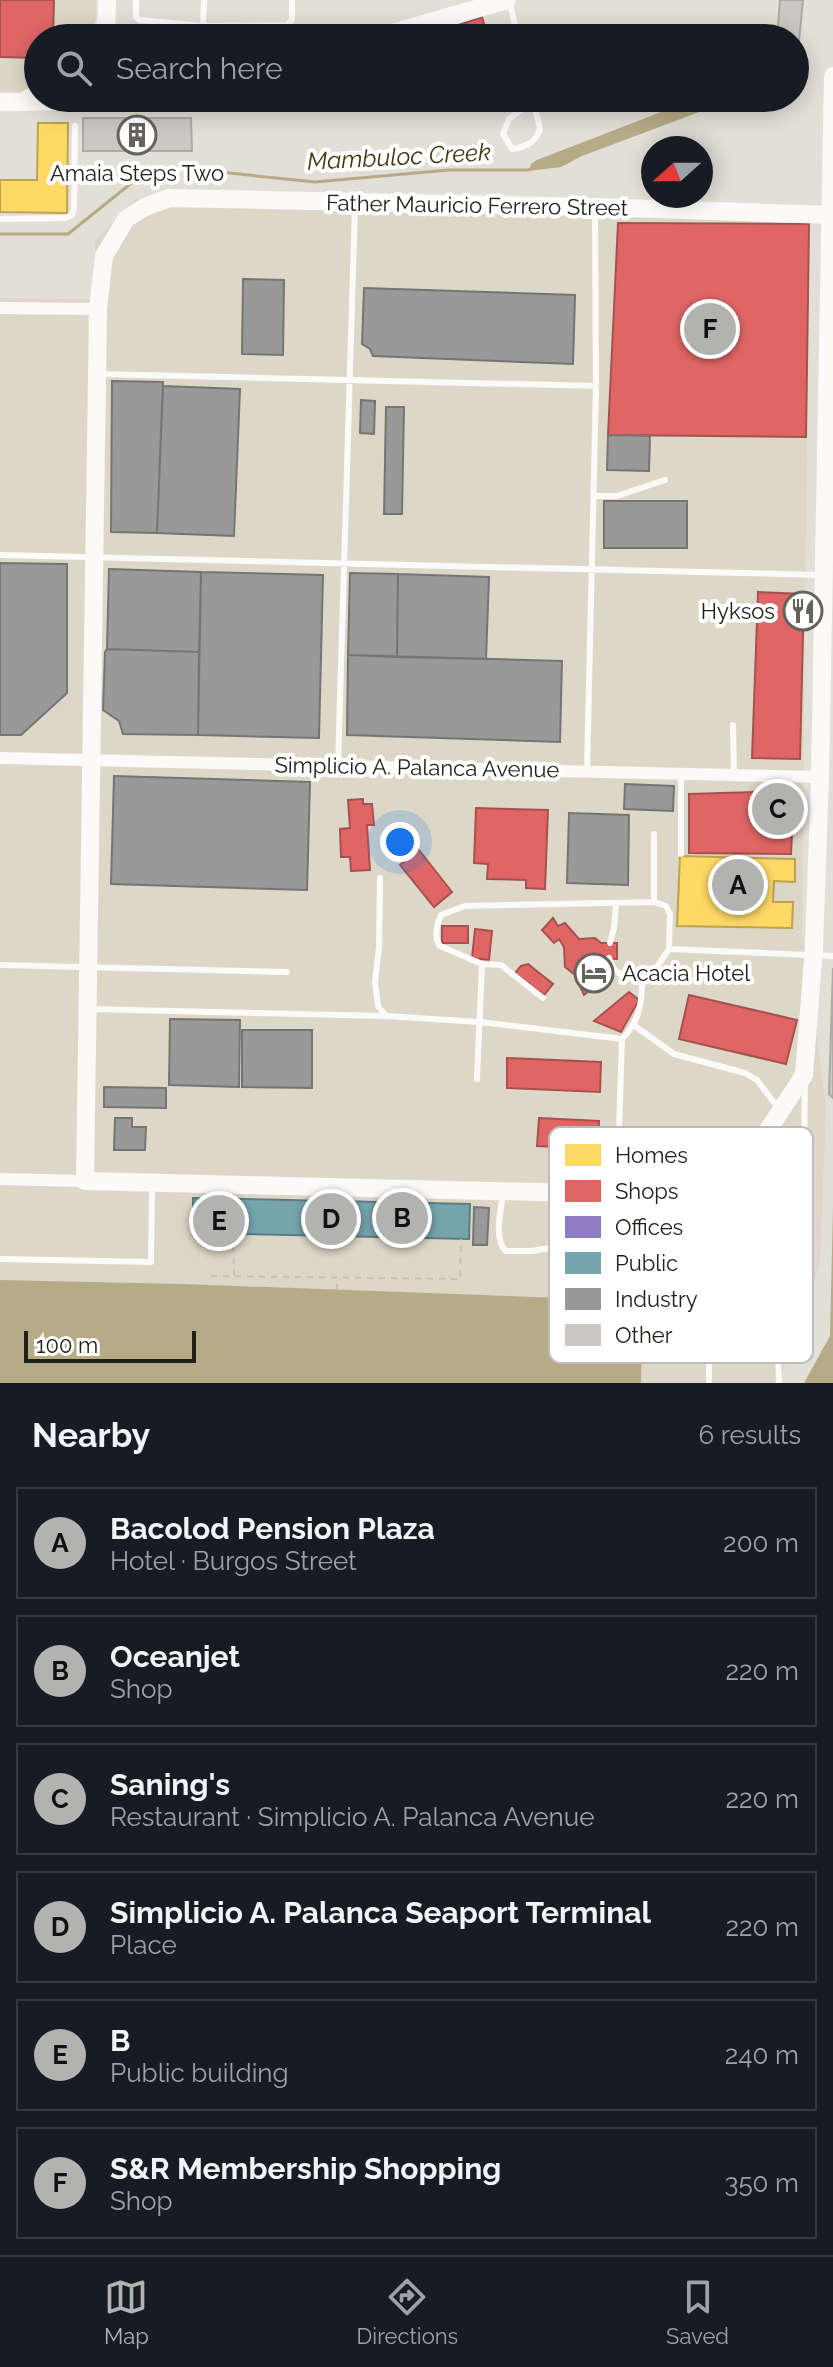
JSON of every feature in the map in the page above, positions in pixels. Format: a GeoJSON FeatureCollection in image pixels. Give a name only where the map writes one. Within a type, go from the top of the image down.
{"type":"FeatureCollection","features":[{"type":"Feature","properties":{"kind":"street"},"geometry":{"type":"LineString","coordinates":[[424,24],[508,0]]}},
{"type":"Feature","properties":{"kind":"street"},"geometry":{"type":"LineString","coordinates":[[106,24],[107,4]]}},
{"type":"Feature","properties":{"kind":"street"},"geometry":{"type":"LineString","coordinates":[[770,1127],[804,1075],[826,777],[825,575],[833,76]]}},
{"type":"Feature","properties":{"kind":"street","name":"Father Mauricio Ferrero Street"},"geometry":{"type":"LineString","coordinates":[[98,309],[104,256],[126,219],[145,207],[169,198],[832,215]]}},
{"type":"Feature","properties":{"kind":"street"},"geometry":{"type":"LineString","coordinates":[[0,308],[98,309],[85,1181]]}},
{"type":"Feature","properties":{"kind":"street","name":"Simplicio A. Palanca Avenue"},"geometry":{"type":"LineString","coordinates":[[0,758],[826,777]]}},
{"type":"Feature","properties":{"kind":"street"},"geometry":{"type":"LineString","coordinates":[[0,1179],[549,1192]]}},
{"type":"Feature","properties":{"kind":"lane"},"geometry":{"type":"LineString","coordinates":[[136,0],[136,17],[139,20],[182,24]]}},
{"type":"Feature","properties":{"kind":"lane"},"geometry":{"type":"LineString","coordinates":[[203,24],[204,0]]}},
{"type":"Feature","properties":{"kind":"lane"},"geometry":{"type":"LineString","coordinates":[[289,24],[292,19],[292,0]]}},
{"type":"Feature","properties":{"kind":"lane"},"geometry":{"type":"LineString","coordinates":[[508,0],[514,24]]}},
{"type":"Feature","properties":{"kind":"lane"},"geometry":{"type":"LineString","coordinates":[[98,24],[107,4]]}},
{"type":"Feature","properties":{"kind":"lane"},"geometry":{"type":"LineString","coordinates":[[5,101],[24,93]]}},
{"type":"Feature","properties":{"kind":"lane"},"geometry":{"type":"LineString","coordinates":[[519,112],[506,123],[503,134],[512,149],[528,145],[539,132],[535,112]]}},
{"type":"Feature","properties":{"kind":"lane"},"geometry":{"type":"LineString","coordinates":[[0,219],[65,218],[72,215],[75,126]]}},
{"type":"Feature","properties":{"kind":"lane"},"geometry":{"type":"LineString","coordinates":[[338,765],[355,202]]}},
{"type":"Feature","properties":{"kind":"lane"},"geometry":{"type":"LineString","coordinates":[[587,771],[595,496],[595,207]]}},
{"type":"Feature","properties":{"kind":"lane"},"geometry":{"type":"LineString","coordinates":[[97,374],[596,386]]}},
{"type":"Feature","properties":{"kind":"lane"},"geometry":{"type":"LineString","coordinates":[[595,496],[617,496],[665,480]]}},
{"type":"Feature","properties":{"kind":"lane"},"geometry":{"type":"LineString","coordinates":[[0,555],[825,575]]}},
{"type":"Feature","properties":{"kind":"lane"},"geometry":{"type":"LineString","coordinates":[[733,725],[734,775]]}},
{"type":"Feature","properties":{"kind":"lane"},"geometry":{"type":"LineString","coordinates":[[681,773],[681,854]]}},
{"type":"Feature","properties":{"kind":"lane"},"geometry":{"type":"LineString","coordinates":[[654,834],[654,902]]}},
{"type":"Feature","properties":{"kind":"lane"},"geometry":{"type":"LineString","coordinates":[[380,878],[375,982],[378,1006],[386,1016]]}},
{"type":"Feature","properties":{"kind":"lane"},"geometry":{"type":"LineString","coordinates":[[543,998],[501,965],[482,964],[440,946],[437,942],[437,923],[441,915],[465,906],[654,902],[666,906],[670,914],[669,949],[657,967],[642,981],[642,998],[635,1026],[622,1039],[619,1127]]}},
{"type":"Feature","properties":{"kind":"lane"},"geometry":{"type":"LineString","coordinates":[[610,943],[616,903]]}},
{"type":"Feature","properties":{"kind":"lane"},"geometry":{"type":"LineString","coordinates":[[669,949],[833,956]]}},
{"type":"Feature","properties":{"kind":"lane"},"geometry":{"type":"LineString","coordinates":[[609,958],[618,974],[642,981]]}},
{"type":"Feature","properties":{"kind":"lane"},"geometry":{"type":"LineString","coordinates":[[477,1079],[482,964]]}},
{"type":"Feature","properties":{"kind":"lane"},"geometry":{"type":"LineString","coordinates":[[0,965],[287,972]]}},
{"type":"Feature","properties":{"kind":"lane"},"geometry":{"type":"LineString","coordinates":[[87,1009],[386,1016],[480,1022],[622,1039]]}},
{"type":"Feature","properties":{"kind":"lane"},"geometry":{"type":"LineString","coordinates":[[635,1026],[674,1054],[745,1073],[757,1080],[780,1110]]}},
{"type":"Feature","properties":{"kind":"lane"},"geometry":{"type":"LineString","coordinates":[[804,1075],[804,1127]]}},
{"type":"Feature","properties":{"kind":"lane"},"geometry":{"type":"LineString","coordinates":[[0,1259],[151,1262],[152,1182]]}},
{"type":"Feature","properties":{"kind":"lane"},"geometry":{"type":"LineString","coordinates":[[503,1191],[500,1245],[506,1251],[549,1248]]}},
{"type":"Feature","properties":{"kind":"lane"},"geometry":{"type":"LineString","coordinates":[[709,1363],[709,1383]]}},
{"type":"Feature","properties":{"kind":"lane"},"geometry":{"type":"LineString","coordinates":[[778,1363],[779,1383]]}},
{"type":"Feature","properties":{"kind":"path"},"geometry":{"type":"LineString","coordinates":[[233,1234],[234,1277]]}},
{"type":"Feature","properties":{"kind":"path"},"geometry":{"type":"LineString","coordinates":[[211,1276],[460,1279],[461,1239]]}},
{"type":"Feature","properties":{"kind":"path"},"geometry":{"type":"LineString","coordinates":[[337,1278],[337,1290]]}},
{"type":"Feature","properties":{"kind":"shaded area"},"geometry":{"type":"Polygon","coordinates":[[[0,0],[96,0],[95,24],[24,24],[24,92],[0,92],[0,0]]]}},
{"type":"Feature","properties":{"kind":"shaded area"},"geometry":{"type":"Polygon","coordinates":[[[661,112],[699,112],[582,156],[561,167],[529,171],[531,164],[661,112]]]}},
{"type":"Feature","properties":{"kind":"shaded area"},"geometry":{"type":"Polygon","coordinates":[[[173,194],[809,224],[802,932],[826,1106],[820,1264],[813,1284],[813,1127],[549,1127],[549,1298],[0,1280],[0,298],[97,300],[95,241],[134,200],[173,194]]]}},
{"type":"Feature","properties":{"kind":"shaded area"},"geometry":{"type":"Polygon","coordinates":[[[833,1207],[833,1383],[804,1383],[830,1336],[833,1207]]]}},
{"type":"Feature","properties":{"kind":"shaded area"},"geometry":{"type":"Polygon","coordinates":[[[0,1280],[549,1298],[549,1363],[641,1363],[641,1383],[0,1383],[0,1280]]]}},
{"type":"Feature","properties":{"kind":"shaded area"},"geometry":{"type":"Polygon","coordinates":[[[641,1363],[785,1363],[778,1383],[641,1383],[641,1363]]]}},
{"type":"Feature","properties":{"kind":"building: Homes"},"geometry":{"type":"Polygon","coordinates":[[[38,123],[68,123],[67,213],[0,212],[0,180],[37,180],[38,123]]]}},
{"type":"Feature","properties":{"kind":"building: Homes"},"geometry":{"type":"Polygon","coordinates":[[[680,856],[795,859],[795,882],[774,881],[773,902],[793,902],[792,928],[677,926],[680,856]]]}},
{"type":"Feature","properties":{"kind":"building: Shops"},"geometry":{"type":"Polygon","coordinates":[[[0,0],[54,0],[53,24],[24,24],[24,58],[0,57],[0,0]]]}},
{"type":"Feature","properties":{"kind":"building: Shops"},"geometry":{"type":"Polygon","coordinates":[[[482,17],[484,24],[462,24],[482,17]]]}},
{"type":"Feature","properties":{"kind":"building: Shops"},"geometry":{"type":"Polygon","coordinates":[[[618,223],[809,224],[806,437],[608,435],[618,223]]]}},
{"type":"Feature","properties":{"kind":"building: Shops"},"geometry":{"type":"Polygon","coordinates":[[[758,592],[804,594],[800,759],[752,758],[758,592]]]}},
{"type":"Feature","properties":{"kind":"building: Shops"},"geometry":{"type":"Polygon","coordinates":[[[794,791],[791,854],[689,853],[689,794],[794,791]]]}},
{"type":"Feature","properties":{"kind":"building: Shops"},"geometry":{"type":"Polygon","coordinates":[[[363,799],[363,804],[372,804],[374,825],[367,825],[370,870],[351,871],[350,857],[341,857],[340,829],[350,828],[348,800],[363,799]]]}},
{"type":"Feature","properties":{"kind":"building: Shops"},"geometry":{"type":"Polygon","coordinates":[[[476,808],[548,810],[545,889],[526,888],[526,880],[487,879],[488,864],[474,863],[476,808]]]}},
{"type":"Feature","properties":{"kind":"building: Shops"},"geometry":{"type":"Polygon","coordinates":[[[419,850],[452,892],[434,907],[400,865],[419,850]]]}},
{"type":"Feature","properties":{"kind":"building: Shops"},"geometry":{"type":"Polygon","coordinates":[[[553,918],[558,926],[565,923],[579,939],[595,938],[601,943],[617,943],[617,959],[601,958],[598,964],[609,975],[584,995],[575,975],[565,967],[564,947],[559,939],[554,943],[542,930],[553,918]]]}},
{"type":"Feature","properties":{"kind":"building: Shops"},"geometry":{"type":"Polygon","coordinates":[[[442,926],[468,926],[468,943],[442,943],[442,926]]]}},
{"type":"Feature","properties":{"kind":"building: Shops"},"geometry":{"type":"Polygon","coordinates":[[[475,929],[492,931],[489,960],[472,958],[475,929]]]}},
{"type":"Feature","properties":{"kind":"building: Shops"},"geometry":{"type":"Polygon","coordinates":[[[528,964],[553,984],[544,995],[515,973],[528,964]]]}},
{"type":"Feature","properties":{"kind":"building: Shops"},"geometry":{"type":"Polygon","coordinates":[[[629,992],[639,1000],[621,1032],[594,1021],[629,992]]]}},
{"type":"Feature","properties":{"kind":"building: Shops"},"geometry":{"type":"Polygon","coordinates":[[[689,995],[797,1020],[786,1064],[679,1039],[689,995]]]}},
{"type":"Feature","properties":{"kind":"building: Shops"},"geometry":{"type":"Polygon","coordinates":[[[507,1058],[601,1062],[600,1092],[507,1088],[507,1058]]]}},
{"type":"Feature","properties":{"kind":"building: Shops"},"geometry":{"type":"Polygon","coordinates":[[[539,1118],[599,1121],[599,1127],[549,1127],[549,1147],[537,1146],[539,1118]]]}},
{"type":"Feature","properties":{"kind":"building: Public"},"geometry":{"type":"Polygon","coordinates":[[[193,1198],[470,1204],[469,1239],[193,1233],[193,1198]]]}},
{"type":"Feature","properties":{"kind":"building: Industry"},"geometry":{"type":"Polygon","coordinates":[[[243,279],[284,280],[283,355],[242,354],[243,279]]]}},
{"type":"Feature","properties":{"kind":"building: Industry"},"geometry":{"type":"Polygon","coordinates":[[[364,288],[575,295],[573,364],[373,356],[370,349],[362,344],[364,288]]]}},
{"type":"Feature","properties":{"kind":"building: Industry"},"geometry":{"type":"Polygon","coordinates":[[[112,381],[163,382],[157,533],[111,532],[112,381]]]}},
{"type":"Feature","properties":{"kind":"building: Industry"},"geometry":{"type":"Polygon","coordinates":[[[163,386],[240,389],[234,536],[157,533],[163,386]]]}},
{"type":"Feature","properties":{"kind":"building: Industry"},"geometry":{"type":"Polygon","coordinates":[[[361,400],[375,401],[374,434],[360,433],[361,400]]]}},
{"type":"Feature","properties":{"kind":"building: Industry"},"geometry":{"type":"Polygon","coordinates":[[[386,407],[404,407],[402,514],[384,514],[386,407]]]}},
{"type":"Feature","properties":{"kind":"building: Industry"},"geometry":{"type":"Polygon","coordinates":[[[608,435],[650,436],[649,471],[607,470],[608,435]]]}},
{"type":"Feature","properties":{"kind":"building: Industry"},"geometry":{"type":"Polygon","coordinates":[[[604,501],[687,501],[687,548],[604,548],[604,501]]]}},
{"type":"Feature","properties":{"kind":"building: Industry"},"geometry":{"type":"Polygon","coordinates":[[[0,563],[67,564],[67,693],[21,735],[0,735],[0,563]]]}},
{"type":"Feature","properties":{"kind":"building: Industry"},"geometry":{"type":"Polygon","coordinates":[[[109,569],[201,572],[199,652],[107,649],[109,569]]]}},
{"type":"Feature","properties":{"kind":"building: Industry"},"geometry":{"type":"Polygon","coordinates":[[[201,572],[323,575],[319,738],[198,735],[201,572]]]}},
{"type":"Feature","properties":{"kind":"building: Industry"},"geometry":{"type":"Polygon","coordinates":[[[350,573],[398,574],[397,657],[348,655],[350,573]]]}},
{"type":"Feature","properties":{"kind":"building: Industry"},"geometry":{"type":"Polygon","coordinates":[[[398,574],[489,577],[486,659],[397,657],[398,574]]]}},
{"type":"Feature","properties":{"kind":"building: Industry"},"geometry":{"type":"Polygon","coordinates":[[[107,649],[199,652],[198,735],[123,734],[119,721],[103,710],[107,649]]]}},
{"type":"Feature","properties":{"kind":"building: Industry"},"geometry":{"type":"Polygon","coordinates":[[[348,655],[562,661],[560,742],[347,735],[348,655]]]}},
{"type":"Feature","properties":{"kind":"building: Industry"},"geometry":{"type":"Polygon","coordinates":[[[114,776],[310,782],[307,890],[111,884],[114,776]]]}},
{"type":"Feature","properties":{"kind":"building: Industry"},"geometry":{"type":"Polygon","coordinates":[[[625,784],[674,786],[673,811],[624,809],[625,784]]]}},
{"type":"Feature","properties":{"kind":"building: Industry"},"geometry":{"type":"Polygon","coordinates":[[[569,813],[629,815],[628,885],[567,883],[569,813]]]}},
{"type":"Feature","properties":{"kind":"building: Industry"},"geometry":{"type":"Polygon","coordinates":[[[170,1019],[240,1020],[239,1087],[169,1085],[170,1019]]]}},
{"type":"Feature","properties":{"kind":"building: Industry"},"geometry":{"type":"Polygon","coordinates":[[[242,1030],[312,1030],[312,1088],[242,1087],[242,1030]]]}},
{"type":"Feature","properties":{"kind":"building: Industry"},"geometry":{"type":"Polygon","coordinates":[[[104,1087],[166,1088],[166,1108],[104,1107],[104,1087]]]}},
{"type":"Feature","properties":{"kind":"building: Industry"},"geometry":{"type":"Polygon","coordinates":[[[115,1118],[132,1118],[132,1127],[146,1127],[145,1150],[114,1150],[115,1118]]]}},
{"type":"Feature","properties":{"kind":"building: Industry"},"geometry":{"type":"Polygon","coordinates":[[[474,1207],[489,1208],[487,1245],[473,1245],[474,1207]]]}},
{"type":"Feature","properties":{"kind":"building: Other"},"geometry":{"type":"Polygon","coordinates":[[[780,0],[803,0],[801,24],[778,24],[780,0]]]}},
{"type":"Feature","properties":{"kind":"building: Other","name":"Amaia Steps Two"},"geometry":{"type":"Polygon","coordinates":[[[83,118],[191,118],[192,151],[83,151],[83,118]]]}},
{"type":"Feature","properties":{"kind":"building: Other"},"geometry":{"type":"Polygon","coordinates":[[[833,968],[833,1098],[829,1094],[833,968]]]}},
{"type":"Feature","properties":{"kind":"waterway","name":"Mambuloc Creek"},"geometry":{"type":"LineString","coordinates":[[0,234],[68,234],[134,181],[171,167],[315,182],[449,170],[533,168]]}},
{"type":"Feature","properties":{"kind":"place","name":"Amaia Steps Two"},"geometry":{"type":"Point","coordinates":[137,135]}},
{"type":"Feature","properties":{"kind":"place","name":"S&R Membership Shopping"},"geometry":{"type":"Point","coordinates":[710,329]}},
{"type":"Feature","properties":{"kind":"place","name":"Hyksos"},"geometry":{"type":"Point","coordinates":[803,611]}},
{"type":"Feature","properties":{"kind":"place","name":"Saning's"},"geometry":{"type":"Point","coordinates":[778,809]}},
{"type":"Feature","properties":{"kind":"place","name":"Bacolod Pension Plaza"},"geometry":{"type":"Point","coordinates":[738,885]}},
{"type":"Feature","properties":{"kind":"place","name":"Acacia Hotel"},"geometry":{"type":"Point","coordinates":[594,973]}},
{"type":"Feature","properties":{"kind":"place","name":"Oceanjet"},"geometry":{"type":"Point","coordinates":[402,1218]}},
{"type":"Feature","properties":{"kind":"place","name":"Simplicio A. Palanca Seaport Terminal"},"geometry":{"type":"Point","coordinates":[331,1219]}},
{"type":"Feature","properties":{"kind":"place","name":"B"},"geometry":{"type":"Point","coordinates":[219,1221]}}]}
